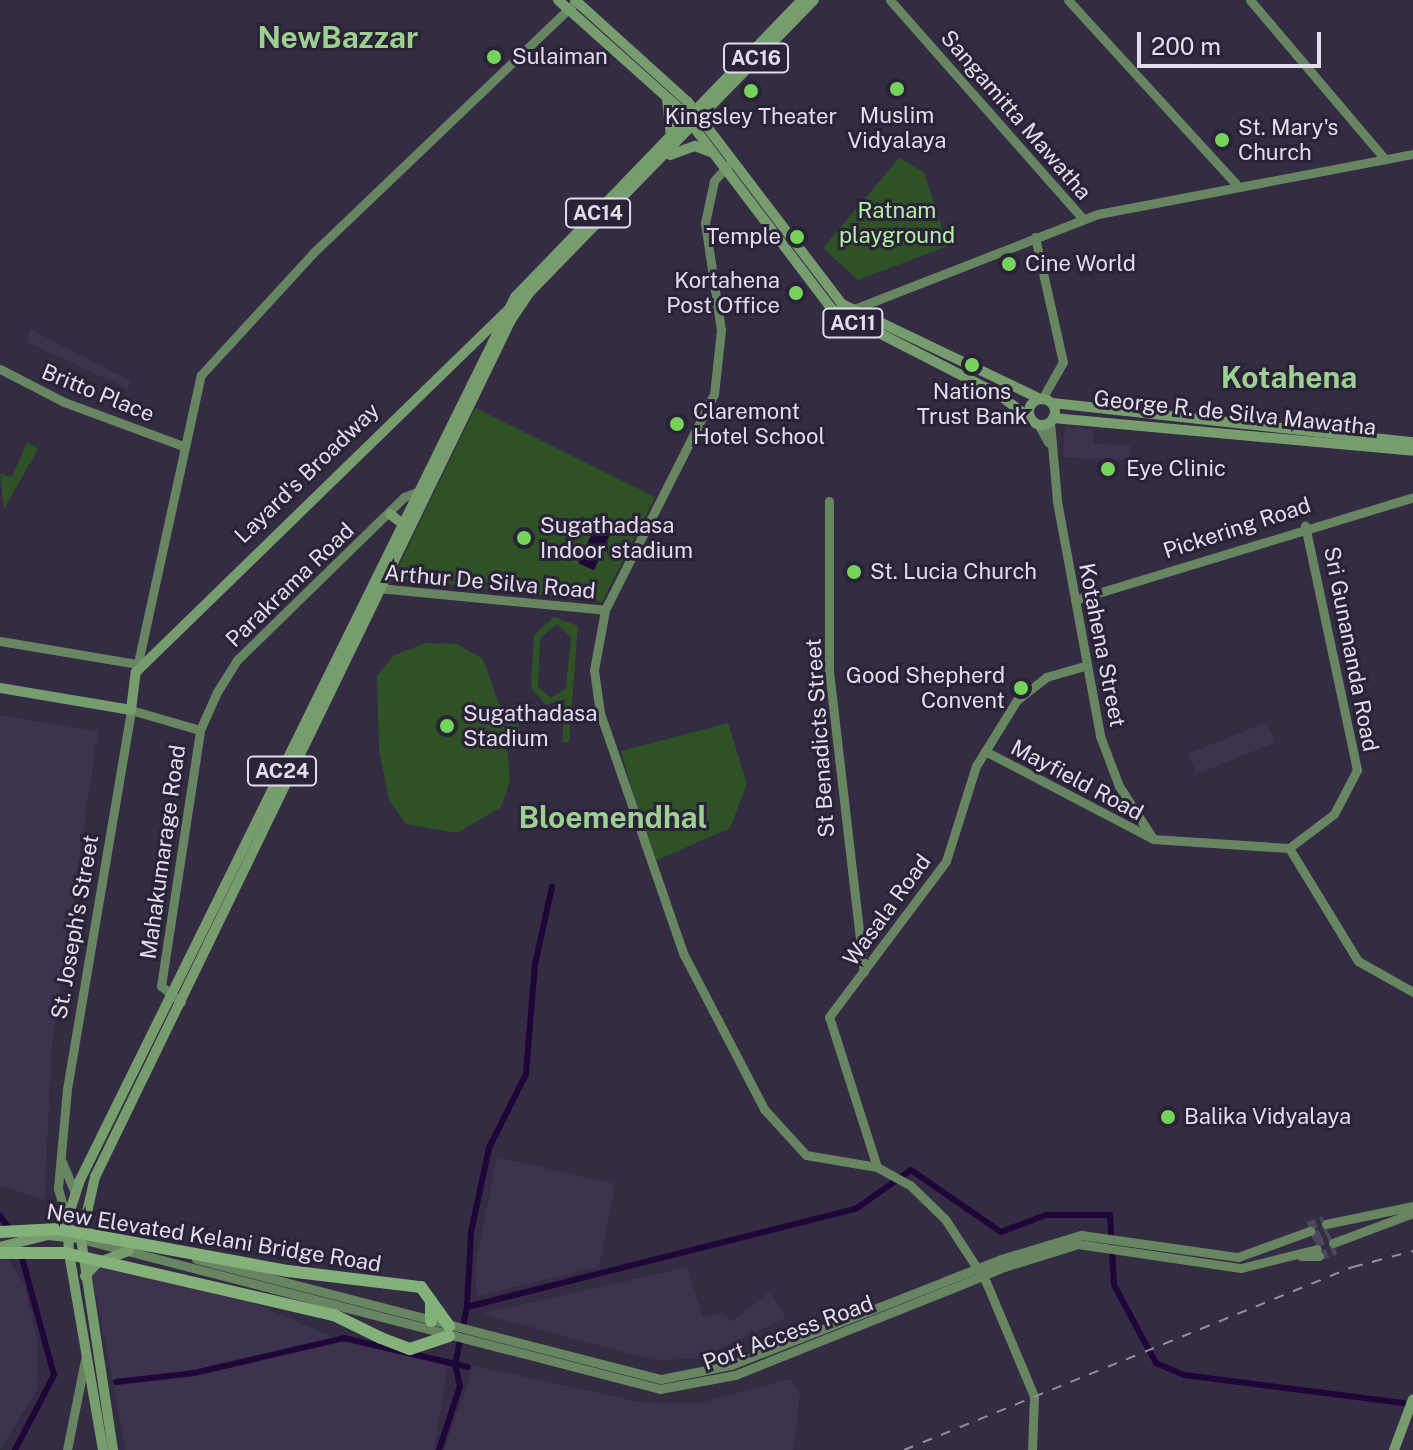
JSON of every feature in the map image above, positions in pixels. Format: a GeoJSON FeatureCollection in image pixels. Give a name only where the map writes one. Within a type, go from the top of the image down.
{"type":"FeatureCollection","features":[{"type":"Feature","properties":{"kind":"highway","name":"New Elevated Kelani Bridge Road"},"geometry":{"type":"LineString","coordinates":[[1,1241],[59,1229],[288,1271],[426,1291]]}},
{"type":"Feature","properties":{"kind":"highway","name":"New Elevated Kelani Bridge Road"},"geometry":{"type":"LineString","coordinates":[[1,1241],[334,1315],[401,1349],[427,1331],[449,1331]]}},
{"type":"Feature","properties":{"kind":"highway"},"geometry":{"type":"LineString","coordinates":[[426,1291],[427,1331]]}},
{"type":"Feature","properties":{"kind":"highway"},"geometry":{"type":"LineString","coordinates":[[426,1291],[449,1331]]}},
{"type":"Feature","properties":{"kind":"main road"},"geometry":{"type":"LineString","coordinates":[[558,0],[575,3],[693,117]]}},
{"type":"Feature","properties":{"kind":"main road","name":"AC16"},"geometry":{"type":"LineString","coordinates":[[693,117],[802,0]]}},
{"type":"Feature","properties":{"kind":"main road","name":"AC16"},"geometry":{"type":"LineString","coordinates":[[693,117],[814,0]]}},
{"type":"Feature","properties":{"kind":"main road","name":"Sangamitta Mawatha"},"geometry":{"type":"LineString","coordinates":[[890,0],[1082,218]]}},
{"type":"Feature","properties":{"kind":"main road"},"geometry":{"type":"LineString","coordinates":[[1068,0],[1236,184]]}},
{"type":"Feature","properties":{"kind":"main road"},"geometry":{"type":"LineString","coordinates":[[1250,0],[1385,159]]}},
{"type":"Feature","properties":{"kind":"main road"},"geometry":{"type":"LineString","coordinates":[[575,3],[664,94],[693,117]]}},
{"type":"Feature","properties":{"kind":"main road"},"geometry":{"type":"LineString","coordinates":[[0,688],[131,710],[183,446],[201,375],[256,311],[575,3]]}},
{"type":"Feature","properties":{"kind":"main road"},"geometry":{"type":"LineString","coordinates":[[664,94],[671,140]]}},
{"type":"Feature","properties":{"kind":"main road","name":"AC14"},"geometry":{"type":"LineString","coordinates":[[513,310],[693,117]]}},
{"type":"Feature","properties":{"kind":"main road","name":"AC14"},"geometry":{"type":"LineString","coordinates":[[513,310],[664,157],[693,117]]}},
{"type":"Feature","properties":{"kind":"main road","name":"George R. de Silva Mawatha"},"geometry":{"type":"LineString","coordinates":[[693,117],[716,155],[729,164]]}},
{"type":"Feature","properties":{"kind":"main road","name":"George R. de Silva Mawatha"},"geometry":{"type":"LineString","coordinates":[[693,117],[847,314],[998,394],[1035,422],[1052,420],[1413,451]]}},
{"type":"Feature","properties":{"kind":"main road"},"geometry":{"type":"LineString","coordinates":[[664,157],[695,146],[716,155]]}},
{"type":"Feature","properties":{"kind":"main road"},"geometry":{"type":"LineString","coordinates":[[847,314],[880,297],[1082,218],[1236,184],[1413,154]]}},
{"type":"Feature","properties":{"kind":"main road"},"geometry":{"type":"LineString","coordinates":[[729,164],[705,223],[721,330],[714,394],[605,610],[594,670],[600,713],[684,955],[785,1140],[816,1160],[882,1170],[910,1185],[968,1251],[1034,1396],[1032,1450]]}},
{"type":"Feature","properties":{"kind":"main road"},"geometry":{"type":"LineString","coordinates":[[1035,237],[1063,362],[1045,400],[1030,407],[1035,422]]}},
{"type":"Feature","properties":{"kind":"main road"},"geometry":{"type":"LineString","coordinates":[[860,321],[880,297]]}},
{"type":"Feature","properties":{"kind":"main road","name":"AC24"},"geometry":{"type":"LineString","coordinates":[[113,1450],[80,1235],[87,1195],[175,1000],[371,589],[513,310]]}},
{"type":"Feature","properties":{"kind":"main road","name":"Layard's Broadway"},"geometry":{"type":"LineString","coordinates":[[137,668],[513,310]]}},
{"type":"Feature","properties":{"kind":"main road","name":"George R. de Silva Mawatha"},"geometry":{"type":"LineString","coordinates":[[860,321],[1045,400],[1413,442]]}},
{"type":"Feature","properties":{"kind":"main road","name":"Britto Place"},"geometry":{"type":"LineString","coordinates":[[0,369],[64,402],[183,446]]}},
{"type":"Feature","properties":{"kind":"main road"},"geometry":{"type":"LineString","coordinates":[[1045,400],[1052,420]]}},
{"type":"Feature","properties":{"kind":"main road","name":"Kotahena Street"},"geometry":{"type":"LineString","coordinates":[[1052,420],[1049,445],[1084,666],[1119,786],[1153,839]]}},
{"type":"Feature","properties":{"kind":"main road","name":"Kotahena Street"},"geometry":{"type":"LineString","coordinates":[[1035,422],[1049,445]]}},
{"type":"Feature","properties":{"kind":"main road","name":"AC24"},"geometry":{"type":"LineString","coordinates":[[103,1450],[68,1228],[75,1193],[387,586],[423,489]]}},
{"type":"Feature","properties":{"kind":"main road","name":"Parakrama Road"},"geometry":{"type":"LineString","coordinates":[[200,730],[237,660],[390,514],[423,489]]}},
{"type":"Feature","properties":{"kind":"main road","name":"Pickering Road"},"geometry":{"type":"LineString","coordinates":[[1075,600],[1305,525],[1413,497]]}},
{"type":"Feature","properties":{"kind":"main road","name":"St Benadicts Street"},"geometry":{"type":"LineString","coordinates":[[829,501],[829,671],[864,972]]}},
{"type":"Feature","properties":{"kind":"main road"},"geometry":{"type":"LineString","coordinates":[[390,514],[403,524]]}},
{"type":"Feature","properties":{"kind":"main road","name":"Sri Gunananda Road"},"geometry":{"type":"LineString","coordinates":[[1289,848],[1334,814],[1357,770],[1305,525]]}},
{"type":"Feature","properties":{"kind":"main road","name":"Arthur De Silva Road"},"geometry":{"type":"LineString","coordinates":[[371,589],[387,586],[605,610]]}},
{"type":"Feature","properties":{"kind":"main road"},"geometry":{"type":"LineString","coordinates":[[0,641],[137,668]]}},
{"type":"Feature","properties":{"kind":"main road","name":"Wasala Road"},"geometry":{"type":"LineString","coordinates":[[882,1170],[829,1028],[833,1009],[946,861],[985,751],[1017,700],[1046,677],[1084,666]]}},
{"type":"Feature","properties":{"kind":"main road","name":"Mahakumarage Road"},"geometry":{"type":"LineString","coordinates":[[131,710],[200,730],[161,986],[175,1000]]}},
{"type":"Feature","properties":{"kind":"main road","name":"St. Joseph's Street"},"geometry":{"type":"LineString","coordinates":[[68,1228],[59,1199],[60,1151],[131,710]]}},
{"type":"Feature","properties":{"kind":"main road","name":"Mayfield Road"},"geometry":{"type":"LineString","coordinates":[[985,751],[1153,839]]}},
{"type":"Feature","properties":{"kind":"main road"},"geometry":{"type":"LineString","coordinates":[[1153,839],[1289,848],[1358,961],[1413,992]]}},
{"type":"Feature","properties":{"kind":"main road","name":"St. Joseph's Street"},"geometry":{"type":"LineString","coordinates":[[60,1151],[75,1193]]}},
{"type":"Feature","properties":{"kind":"main road"},"geometry":{"type":"LineString","coordinates":[[1413,1206],[1367,1212],[1330,1234],[1413,1213]]}},
{"type":"Feature","properties":{"kind":"main road"},"geometry":{"type":"LineString","coordinates":[[1,1241],[68,1228],[80,1235]]}},
{"type":"Feature","properties":{"kind":"main road","name":"Port Access Road"},"geometry":{"type":"LineString","coordinates":[[80,1235],[427,1331],[449,1331],[628,1384],[676,1388],[735,1375],[1002,1263],[1095,1240],[1132,1244],[1219,1258],[1313,1240],[1290,1254],[1241,1268],[1132,1244]]}},
{"type":"Feature","properties":{"kind":"main road","name":"Port Access Road"},"geometry":{"type":"LineString","coordinates":[[80,1235],[427,1331]]}},
{"type":"Feature","properties":{"kind":"main road"},"geometry":{"type":"LineString","coordinates":[[85,1276],[97,1263],[129,1251]]}},
{"type":"Feature","properties":{"kind":"main road"},"geometry":{"type":"LineString","coordinates":[[67,1450],[86,1354]]}},
{"type":"Feature","properties":{"kind":"main road"},"geometry":{"type":"LineString","coordinates":[[1394,1450],[1413,1399]]}},
{"type":"Feature","properties":{"kind":"shaded area"},"geometry":{"type":"Polygon","coordinates":[[[30,329],[131,381],[128,389],[27,342],[30,329]]]}},
{"type":"Feature","properties":{"kind":"shaded area"},"geometry":{"type":"Polygon","coordinates":[[[1065,427],[1094,429],[1093,444],[1130,445],[1129,460],[1063,457],[1065,427]]]}},
{"type":"Feature","properties":{"kind":"shaded area"},"geometry":{"type":"Polygon","coordinates":[[[596,524],[612,531],[594,570],[579,563],[596,524]]]}},
{"type":"Feature","properties":{"kind":"shaded area"},"geometry":{"type":"Polygon","coordinates":[[[0,715],[98,731],[51,1052],[45,1200],[0,1185],[0,715]]]}},
{"type":"Feature","properties":{"kind":"shaded area"},"geometry":{"type":"Polygon","coordinates":[[[1267,722],[1275,742],[1196,774],[1188,754],[1267,722]]]}},
{"type":"Feature","properties":{"kind":"shaded area"},"geometry":{"type":"Polygon","coordinates":[[[497,1157],[615,1184],[599,1267],[477,1296],[475,1268],[497,1157]]]}},
{"type":"Feature","properties":{"kind":"shaded area"},"geometry":{"type":"Polygon","coordinates":[[[6,1256],[24,1284],[37,1338],[38,1389],[0,1450],[0,1257],[6,1256]]]}},
{"type":"Feature","properties":{"kind":"shaded area"},"geometry":{"type":"Polygon","coordinates":[[[89,1259],[214,1286],[337,1339],[449,1360],[434,1450],[126,1450],[89,1259]]]}},
{"type":"Feature","properties":{"kind":"shaded area"},"geometry":{"type":"Polygon","coordinates":[[[687,1267],[703,1318],[722,1312],[731,1322],[770,1291],[786,1318],[697,1359],[654,1360],[482,1314],[687,1267]]]}},
{"type":"Feature","properties":{"kind":"shaded area"},"geometry":{"type":"Polygon","coordinates":[[[474,1366],[640,1402],[699,1403],[791,1379],[800,1394],[793,1450],[444,1450],[474,1366]]]}},
{"type":"Feature","properties":{"kind":"green space","name":"Ratnam playground"},"geometry":{"type":"Polygon","coordinates":[[[899,158],[924,172],[948,246],[858,280],[823,248],[899,158]]]}},
{"type":"Feature","properties":{"kind":"green space","name":"Sugathadasa Indoor stadium"},"geometry":{"type":"Polygon","coordinates":[[[475,408],[655,497],[602,602],[393,578],[475,408]]]}},
{"type":"Feature","properties":{"kind":"green space"},"geometry":{"type":"Polygon","coordinates":[[[27,442],[38,449],[4,509],[0,474],[12,477],[27,442]]]}},
{"type":"Feature","properties":{"kind":"green space"},"geometry":{"type":"Polygon","coordinates":[[[554,617],[578,626],[569,742],[562,742],[565,699],[546,705],[531,688],[534,635],[554,617]],[[557,624],[540,638],[538,687],[551,698],[566,688],[571,637],[557,624]]]}},
{"type":"Feature","properties":{"kind":"green space","name":"Sugathadasa Stadium"},"geometry":{"type":"Polygon","coordinates":[[[426,643],[457,644],[483,659],[500,707],[515,705],[522,744],[507,747],[510,781],[501,807],[457,833],[406,824],[389,800],[379,750],[377,676],[394,655],[426,643]]]}},
{"type":"Feature","properties":{"kind":"green space"},"geometry":{"type":"Polygon","coordinates":[[[728,723],[747,784],[730,828],[653,862],[621,751],[728,723]]]}},
{"type":"Feature","properties":{"kind":"waterway"},"geometry":{"type":"LineString","coordinates":[[552,887],[535,964],[526,1074],[489,1148],[471,1232],[467,1307],[857,1208],[911,1170],[1001,1232],[1046,1215],[1110,1215],[1114,1285],[1156,1363],[1184,1375],[1403,1403]]}},
{"type":"Feature","properties":{"kind":"waterway"},"geometry":{"type":"LineString","coordinates":[[0,1216],[12,1232]]}},
{"type":"Feature","properties":{"kind":"waterway"},"geometry":{"type":"LineString","coordinates":[[15,1450],[54,1375],[21,1254]]}},
{"type":"Feature","properties":{"kind":"waterway"},"geometry":{"type":"LineString","coordinates":[[439,1450],[460,1386],[455,1365],[467,1307]]}},
{"type":"Feature","properties":{"kind":"waterway"},"geometry":{"type":"LineString","coordinates":[[116,1382],[194,1373],[344,1338],[468,1367]]}},
{"type":"Feature","properties":{"kind":"tunnel"},"geometry":{"type":"LineString","coordinates":[[1308,1226],[1324,1220]]}},
{"type":"Feature","properties":{"kind":"tunnel"},"geometry":{"type":"LineString","coordinates":[[1312,1237],[1328,1230]]}},
{"type":"Feature","properties":{"kind":"tunnel"},"geometry":{"type":"LineString","coordinates":[[1315,1243],[1331,1237]]}},
{"type":"Feature","properties":{"kind":"tunnel"},"geometry":{"type":"LineString","coordinates":[[1319,1256],[1336,1249]]}},
{"type":"Feature","properties":{"kind":"railway"},"geometry":{"type":"LineString","coordinates":[[904,1450],[1353,1267],[1413,1251]]}},
{"type":"Feature","properties":{"kind":"place","name":"Sulaiman"},"geometry":{"type":"Point","coordinates":[494,57]}},
{"type":"Feature","properties":{"kind":"place","name":"Muslim Vidyalaya"},"geometry":{"type":"Point","coordinates":[897,89]}},
{"type":"Feature","properties":{"kind":"place","name":"Kingsley Theater"},"geometry":{"type":"Point","coordinates":[751,91]}},
{"type":"Feature","properties":{"kind":"place","name":"St. Mary's Church"},"geometry":{"type":"Point","coordinates":[1222,140]}},
{"type":"Feature","properties":{"kind":"place","name":"Temple"},"geometry":{"type":"Point","coordinates":[797,237]}},
{"type":"Feature","properties":{"kind":"place","name":"Cine World"},"geometry":{"type":"Point","coordinates":[1009,264]}},
{"type":"Feature","properties":{"kind":"place","name":"Kortahena Post Office"},"geometry":{"type":"Point","coordinates":[796,293]}},
{"type":"Feature","properties":{"kind":"place","name":"Nations Trust Bank"},"geometry":{"type":"Point","coordinates":[972,365]}},
{"type":"Feature","properties":{"kind":"place","name":"Claremont Hotel School"},"geometry":{"type":"Point","coordinates":[677,424]}},
{"type":"Feature","properties":{"kind":"place","name":"Eye Clinic"},"geometry":{"type":"Point","coordinates":[1108,469]}},
{"type":"Feature","properties":{"kind":"place","name":"Sugathadasa Indoor stadium"},"geometry":{"type":"Point","coordinates":[524,538]}},
{"type":"Feature","properties":{"kind":"place","name":"St. Lucia Church"},"geometry":{"type":"Point","coordinates":[854,572]}},
{"type":"Feature","properties":{"kind":"place","name":"Good Shepherd Convent"},"geometry":{"type":"Point","coordinates":[1021,688]}},
{"type":"Feature","properties":{"kind":"place","name":"Sugathadasa Stadium"},"geometry":{"type":"Point","coordinates":[447,726]}},
{"type":"Feature","properties":{"kind":"place","name":"Balika Vidyalaya"},"geometry":{"type":"Point","coordinates":[1168,1117]}},
{"type":"Feature","properties":{"kind":"district","name":"NewBazzar"},"geometry":{"type":"Point","coordinates":[338,37]}},
{"type":"Feature","properties":{"kind":"district","name":"Kotahena"},"geometry":{"type":"Point","coordinates":[1289,377]}},
{"type":"Feature","properties":{"kind":"district","name":"Bloemendhal"},"geometry":{"type":"Point","coordinates":[613,817]}}]}
